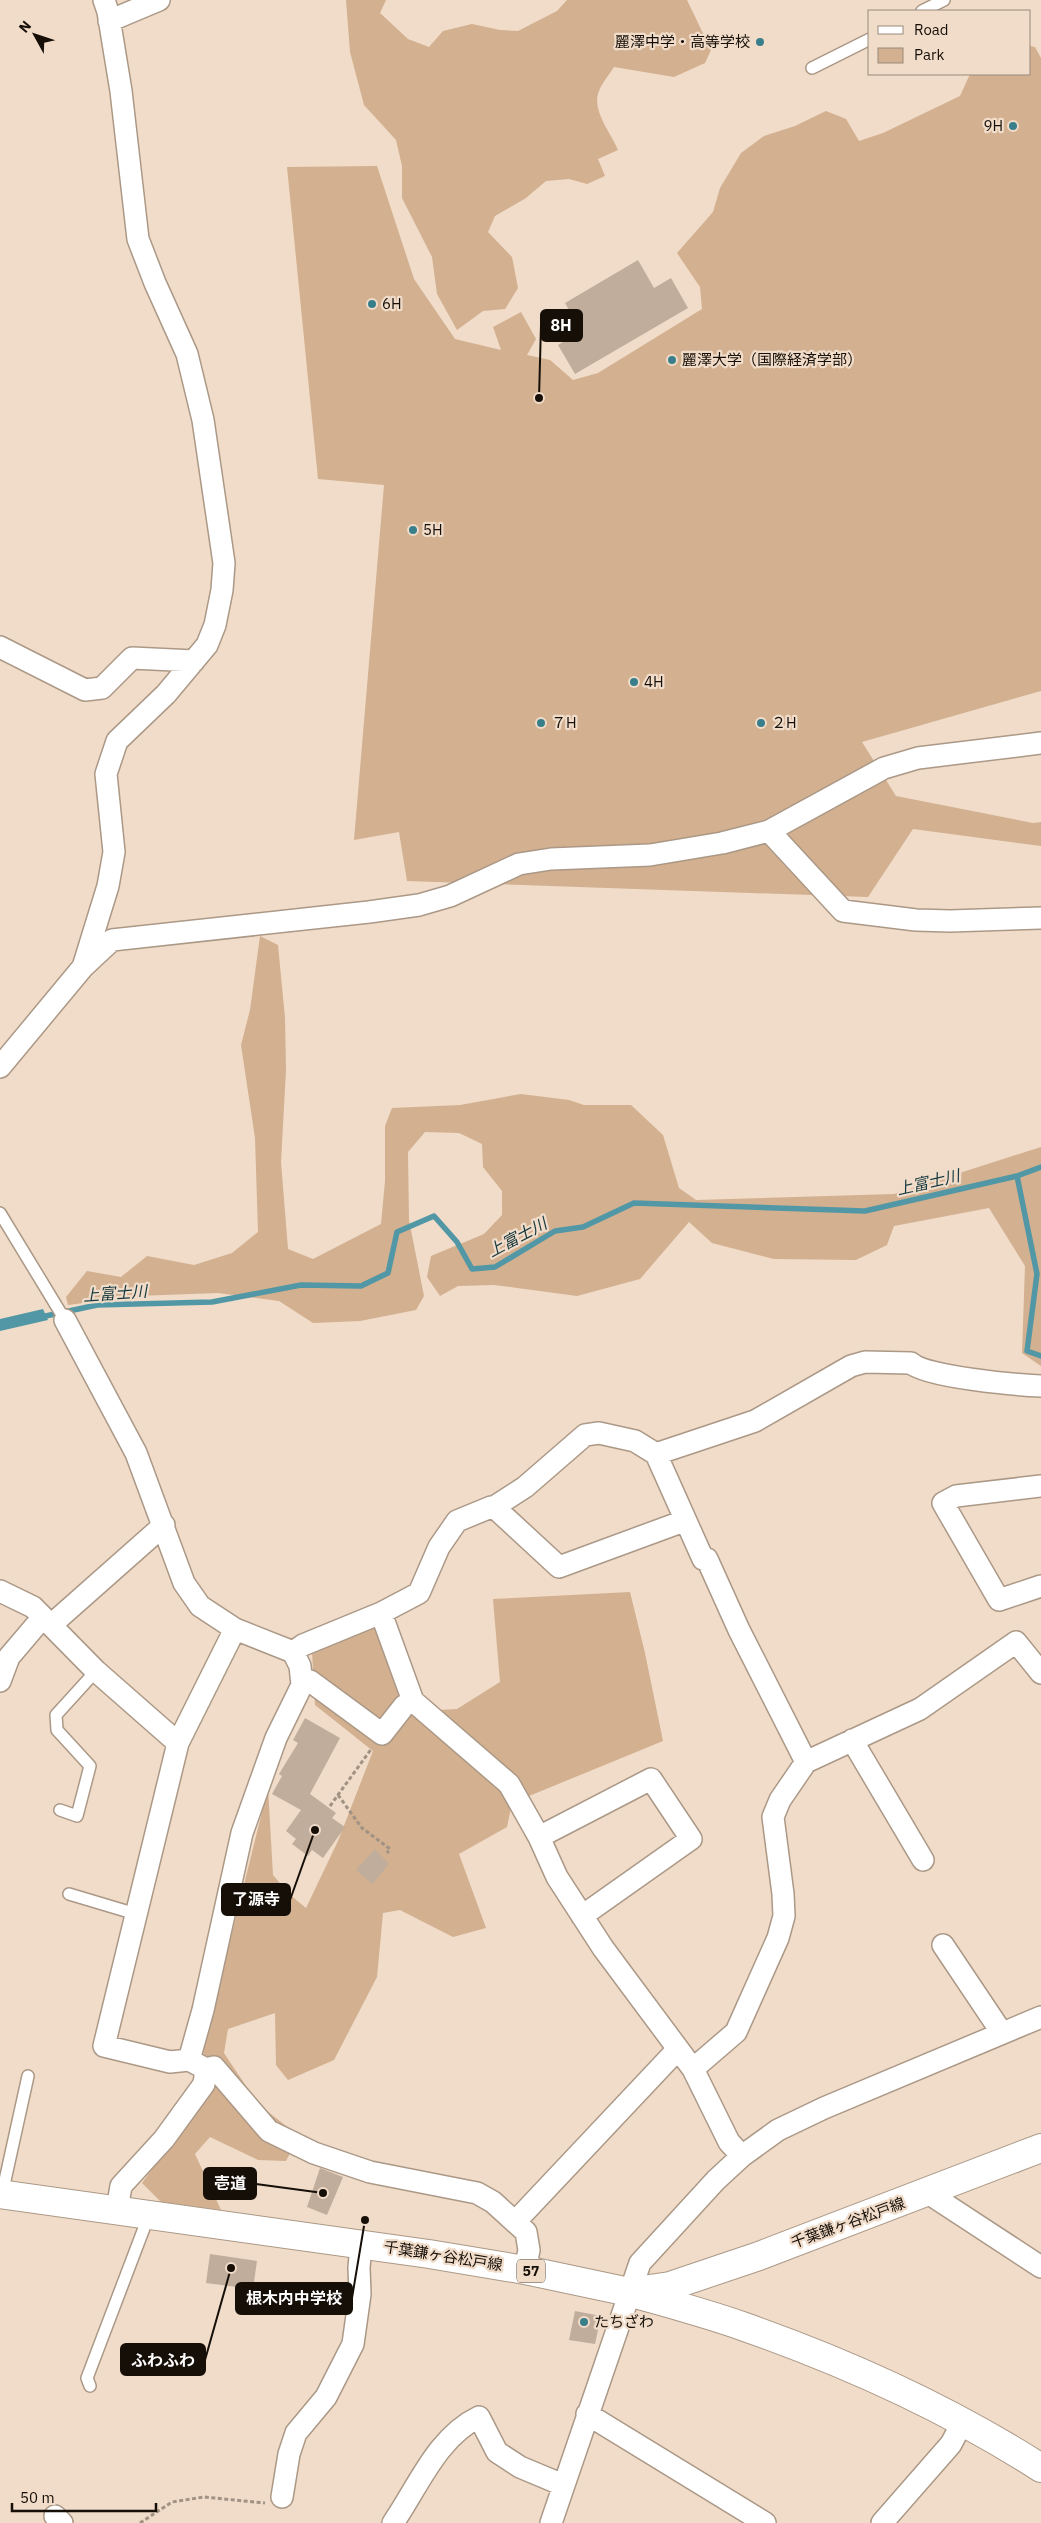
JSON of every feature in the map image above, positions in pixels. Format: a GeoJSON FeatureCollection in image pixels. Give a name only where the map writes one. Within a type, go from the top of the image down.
{"type":"FeatureCollection","features":[{"type":"Feature","properties":{"kind":"main road","name":"千葉鎌ヶ谷松戸線"},"geometry":{"type":"LineString","coordinates":[[1,2194],[361,2244],[525,2270],[629,2292],[670,2286],[928,2193],[1041,2148]]}},
{"type":"Feature","properties":{"kind":"main road"},"geometry":{"type":"LineString","coordinates":[[629,2292],[743,2326],[864,2375],[962,2423],[1041,2468]]}},
{"type":"Feature","properties":{"kind":"street"},"geometry":{"type":"LineString","coordinates":[[82,967],[108,886],[114,852],[106,774],[117,741],[166,694],[207,645],[215,625],[222,590],[224,563],[203,420],[187,354],[155,283],[138,239],[120,91],[110,21],[104,0]]}},
{"type":"Feature","properties":{"kind":"street"},"geometry":{"type":"LineString","coordinates":[[110,21],[159,0]]}},
{"type":"Feature","properties":{"kind":"street"},"geometry":{"type":"LineString","coordinates":[[0,647],[85,690],[102,688],[132,658],[194,661]]}},
{"type":"Feature","properties":{"kind":"street"},"geometry":{"type":"LineString","coordinates":[[0,1068],[82,967],[112,940],[411,906],[450,896],[519,864],[551,859],[650,855],[722,843],[769,831],[884,768],[918,758],[1041,743]]}},
{"type":"Feature","properties":{"kind":"street"},"geometry":{"type":"LineString","coordinates":[[769,831],[843,910],[941,921],[1041,918]]}},
{"type":"Feature","properties":{"kind":"street"},"geometry":{"type":"LineString","coordinates":[[65,1320],[136,1453],[164,1524],[184,1583],[200,1606],[235,1629],[294,1652],[300,1666],[302,1680],[302,1685],[276,1738],[242,1833],[203,2010],[197,2065],[204,2084],[164,2139],[122,2186],[117,2210]]}},
{"type":"Feature","properties":{"kind":"street"},"geometry":{"type":"LineString","coordinates":[[656,1454],[755,1421],[851,1366],[865,1362],[911,1363],[916,1368],[950,1375],[1041,1386]]}},
{"type":"Feature","properties":{"kind":"street"},"geometry":{"type":"LineString","coordinates":[[294,1652],[303,1645],[382,1613],[420,1593],[439,1547],[457,1521],[491,1507],[494,1508],[525,1487],[585,1435],[599,1433],[635,1441],[656,1454],[684,1521],[703,1559],[707,1559],[718,1579],[739,1630],[806,1762]]}},
{"type":"Feature","properties":{"kind":"street"},"geometry":{"type":"LineString","coordinates":[[1041,1486],[956,1496],[943,1503],[999,1600],[1041,1586]]}},
{"type":"Feature","properties":{"kind":"street"},"geometry":{"type":"LineString","coordinates":[[494,1508],[559,1567],[684,1521]]}},
{"type":"Feature","properties":{"kind":"street"},"geometry":{"type":"LineString","coordinates":[[0,1680],[9,1658],[47,1621],[164,1524]]}},
{"type":"Feature","properties":{"kind":"street"},"geometry":{"type":"LineString","coordinates":[[0,1591],[22,1601],[47,1621],[96,1671],[178,1743]]}},
{"type":"Feature","properties":{"kind":"street"},"geometry":{"type":"LineString","coordinates":[[382,1613],[413,1702],[510,1784],[539,1837],[557,1877],[602,1948],[693,2069],[730,2142],[742,2156]]}},
{"type":"Feature","properties":{"kind":"street"},"geometry":{"type":"LineString","coordinates":[[235,1629],[178,1743],[104,2046],[170,2062],[214,2067],[269,2131],[314,2153],[370,2172],[477,2193],[493,2202],[526,2232],[529,2250],[525,2270]]}},
{"type":"Feature","properties":{"kind":"street"},"geometry":{"type":"LineString","coordinates":[[693,2069],[736,2032],[778,1938],[784,1916],[783,1888],[772,1817],[780,1800],[806,1762],[920,1709],[1016,1642],[1041,1673]]}},
{"type":"Feature","properties":{"kind":"street"},"geometry":{"type":"LineString","coordinates":[[302,1680],[310,1681],[382,1734],[404,1706],[413,1702]]}},
{"type":"Feature","properties":{"kind":"street"},"geometry":{"type":"LineString","coordinates":[[852,1740],[923,1860]]}},
{"type":"Feature","properties":{"kind":"street"},"geometry":{"type":"LineString","coordinates":[[539,1837],[651,1779],[691,1839],[582,1916]]}},
{"type":"Feature","properties":{"kind":"street"},"geometry":{"type":"LineString","coordinates":[[943,1945],[1002,2033]]}},
{"type":"Feature","properties":{"kind":"street"},"geometry":{"type":"LineString","coordinates":[[551,2523],[629,2292],[645,2257],[742,2156],[778,2130],[824,2108],[1041,2017]]}},
{"type":"Feature","properties":{"kind":"street"},"geometry":{"type":"LineString","coordinates":[[515,2222],[678,2049]]}},
{"type":"Feature","properties":{"kind":"street"},"geometry":{"type":"LineString","coordinates":[[928,2193],[1041,2267]]}},
{"type":"Feature","properties":{"kind":"street"},"geometry":{"type":"LineString","coordinates":[[282,2496],[289,2454],[296,2433],[326,2397],[353,2344],[360,2294],[358,2268],[361,2244]]}},
{"type":"Feature","properties":{"kind":"street"},"geometry":{"type":"LineString","coordinates":[[587,2414],[764,2523]]}},
{"type":"Feature","properties":{"kind":"street"},"geometry":{"type":"LineString","coordinates":[[393,2523],[443,2445],[465,2424],[479,2417],[497,2452],[520,2467],[564,2485]]}},
{"type":"Feature","properties":{"kind":"street"},"geometry":{"type":"LineString","coordinates":[[882,2523],[950,2444],[962,2423]]}},
{"type":"Feature","properties":{"kind":"lane"},"geometry":{"type":"LineString","coordinates":[[924,10],[944,0]]}},
{"type":"Feature","properties":{"kind":"lane"},"geometry":{"type":"LineString","coordinates":[[812,68],[868,40]]}},
{"type":"Feature","properties":{"kind":"lane"},"geometry":{"type":"LineString","coordinates":[[0,1213],[65,1320]]}},
{"type":"Feature","properties":{"kind":"lane"},"geometry":{"type":"LineString","coordinates":[[60,1810],[77,1816],[90,1766],[56,1730],[56,1715],[96,1671]]}},
{"type":"Feature","properties":{"kind":"lane"},"geometry":{"type":"LineString","coordinates":[[69,1894],[136,1914]]}},
{"type":"Feature","properties":{"kind":"lane"},"geometry":{"type":"LineString","coordinates":[[1,2194],[28,2076]]}},
{"type":"Feature","properties":{"kind":"lane"},"geometry":{"type":"LineString","coordinates":[[90,2386],[87,2378],[149,2214]]}},
{"type":"Feature","properties":{"kind":"path"},"geometry":{"type":"LineString","coordinates":[[330,1806],[382,1734]]}},
{"type":"Feature","properties":{"kind":"path"},"geometry":{"type":"LineString","coordinates":[[338,1794],[362,1828],[390,1849],[387,1853]]}},
{"type":"Feature","properties":{"kind":"path"},"geometry":{"type":"LineString","coordinates":[[140,2523],[172,2502],[204,2497],[240,2499],[262,2503],[275,2502],[282,2496]]}},
{"type":"Feature","properties":{"kind":"green space"},"geometry":{"type":"Polygon","coordinates":[[[346,0],[386,0],[380,13],[408,39],[429,47],[443,31],[472,24],[500,30],[518,31],[557,11],[567,0],[687,0],[711,50],[705,63],[674,77],[614,67],[602,85],[597,98],[600,114],[618,150],[598,159],[605,176],[587,184],[569,179],[546,181],[526,198],[495,216],[488,232],[512,257],[518,288],[505,309],[483,311],[457,330],[437,294],[432,257],[402,198],[402,166],[396,140],[364,105],[350,52],[346,0]]]}},
{"type":"Feature","properties":{"kind":"green space","name":"麗澤大学（国際経済学部）"},"geometry":{"type":"Polygon","coordinates":[[[1031,46],[1035,47],[1041,58],[1041,691],[862,742],[896,796],[1033,823],[1041,822],[1041,846],[913,829],[868,897],[407,881],[399,832],[354,840],[384,485],[318,479],[287,167],[377,166],[414,279],[455,339],[501,350],[493,327],[521,312],[536,339],[527,355],[550,360],[573,380],[598,373],[702,309],[700,287],[677,253],[713,212],[720,188],[741,153],[764,136],[795,126],[826,111],[846,119],[859,141],[883,133],[960,96],[970,75],[1031,75],[1031,46]]]}},
{"type":"Feature","properties":{"kind":"green space"},"geometry":{"type":"Polygon","coordinates":[[[260,936],[278,945],[285,1018],[286,1070],[281,1162],[288,1249],[313,1259],[381,1224],[385,1181],[385,1126],[392,1108],[460,1105],[521,1094],[569,1100],[584,1105],[631,1105],[663,1135],[679,1188],[696,1200],[894,1194],[1041,1147],[1041,1366],[1022,1353],[1025,1266],[989,1208],[894,1226],[887,1245],[856,1260],[774,1259],[712,1243],[689,1222],[640,1279],[577,1296],[494,1285],[458,1286],[440,1296],[427,1277],[431,1256],[484,1234],[502,1215],[502,1191],[483,1167],[482,1144],[459,1133],[425,1132],[408,1152],[409,1220],[424,1296],[416,1310],[360,1321],[313,1323],[279,1301],[218,1293],[136,1296],[68,1305],[66,1297],[87,1271],[121,1277],[147,1256],[194,1265],[232,1253],[258,1232],[255,1138],[241,1045],[250,1010],[260,936]]]}},
{"type":"Feature","properties":{"kind":"green space"},"geometry":{"type":"Polygon","coordinates":[[[630,1592],[663,1741],[512,1803],[507,1827],[459,1854],[486,1928],[453,1937],[400,1910],[383,1913],[377,1977],[334,2060],[288,2080],[276,2065],[275,2013],[228,2029],[224,2053],[258,2104],[299,2136],[286,2161],[258,2160],[210,2137],[195,2154],[221,2210],[161,2202],[142,2183],[209,2090],[203,2049],[268,1788],[273,1875],[289,1894],[306,1908],[338,1841],[373,1751],[315,1705],[312,1652],[379,1626],[403,1712],[457,1709],[500,1682],[493,1599],[630,1592]]]}},
{"type":"Feature","properties":{"kind":"water"},"geometry":{"type":"Polygon","coordinates":[[[43,1309],[48,1320],[0,1331],[0,1319],[43,1309]]]}},
{"type":"Feature","properties":{"kind":"building"},"geometry":{"type":"Polygon","coordinates":[[[638,260],[654,288],[671,278],[688,308],[575,374],[558,345],[581,331],[565,303],[638,260]]]}},
{"type":"Feature","properties":{"kind":"building"},"geometry":{"type":"Polygon","coordinates":[[[305,1718],[340,1738],[310,1794],[336,1813],[332,1818],[345,1827],[323,1858],[312,1850],[308,1856],[292,1844],[296,1839],[286,1831],[301,1810],[272,1794],[282,1776],[279,1774],[298,1743],[293,1740],[305,1718]]]}},
{"type":"Feature","properties":{"kind":"building"},"geometry":{"type":"Polygon","coordinates":[[[375,1849],[389,1864],[372,1884],[356,1870],[375,1849]]]}},
{"type":"Feature","properties":{"kind":"building"},"geometry":{"type":"Polygon","coordinates":[[[320,2168],[343,2177],[327,2215],[307,2207],[320,2168]]]}},
{"type":"Feature","properties":{"kind":"building"},"geometry":{"type":"Polygon","coordinates":[[[210,2254],[257,2261],[253,2289],[206,2283],[210,2254]]]}},
{"type":"Feature","properties":{"kind":"building"},"geometry":{"type":"Polygon","coordinates":[[[575,2311],[601,2316],[595,2344],[569,2340],[575,2311]]]}},
{"type":"Feature","properties":{"kind":"waterway","name":"上富士川"},"geometry":{"type":"LineString","coordinates":[[1017,1176],[1041,1167]]}},
{"type":"Feature","properties":{"kind":"waterway","name":"上富士川"},"geometry":{"type":"LineString","coordinates":[[41,1317],[97,1305],[212,1302],[301,1285],[361,1286],[388,1273],[397,1232],[434,1216],[457,1242],[472,1269],[495,1267],[555,1231],[583,1227],[634,1203],[865,1211],[1017,1176],[1037,1274],[1027,1351],[1041,1356]]}},
{"type":"Feature","properties":{"kind":"place","name":"麗澤中学・高等学校"},"geometry":{"type":"Point","coordinates":[760,42]}},
{"type":"Feature","properties":{"kind":"place","name":"9H"},"geometry":{"type":"Point","coordinates":[1013,126]}},
{"type":"Feature","properties":{"kind":"place","name":"6H"},"geometry":{"type":"Point","coordinates":[372,304]}},
{"type":"Feature","properties":{"kind":"place","name":"麗澤大学（国際経済学部）"},"geometry":{"type":"Point","coordinates":[672,360]}},
{"type":"Feature","properties":{"kind":"place","name":"8H"},"geometry":{"type":"Point","coordinates":[539,398]}},
{"type":"Feature","properties":{"kind":"place","name":"5H"},"geometry":{"type":"Point","coordinates":[413,530]}},
{"type":"Feature","properties":{"kind":"place","name":"4H"},"geometry":{"type":"Point","coordinates":[634,682]}},
{"type":"Feature","properties":{"kind":"place","name":"７H"},"geometry":{"type":"Point","coordinates":[541,723]}},
{"type":"Feature","properties":{"kind":"place","name":"２H"},"geometry":{"type":"Point","coordinates":[761,723]}},
{"type":"Feature","properties":{"kind":"place","name":"了源寺"},"geometry":{"type":"Point","coordinates":[315,1830]}},
{"type":"Feature","properties":{"kind":"place","name":"壱道"},"geometry":{"type":"Point","coordinates":[323,2193]}},
{"type":"Feature","properties":{"kind":"place","name":"根木内中学校"},"geometry":{"type":"Point","coordinates":[365,2220]}},
{"type":"Feature","properties":{"kind":"place","name":"ふわふわ"},"geometry":{"type":"Point","coordinates":[231,2268]}},
{"type":"Feature","properties":{"kind":"place","name":"たちざわ"},"geometry":{"type":"Point","coordinates":[584,2322]}}]}
